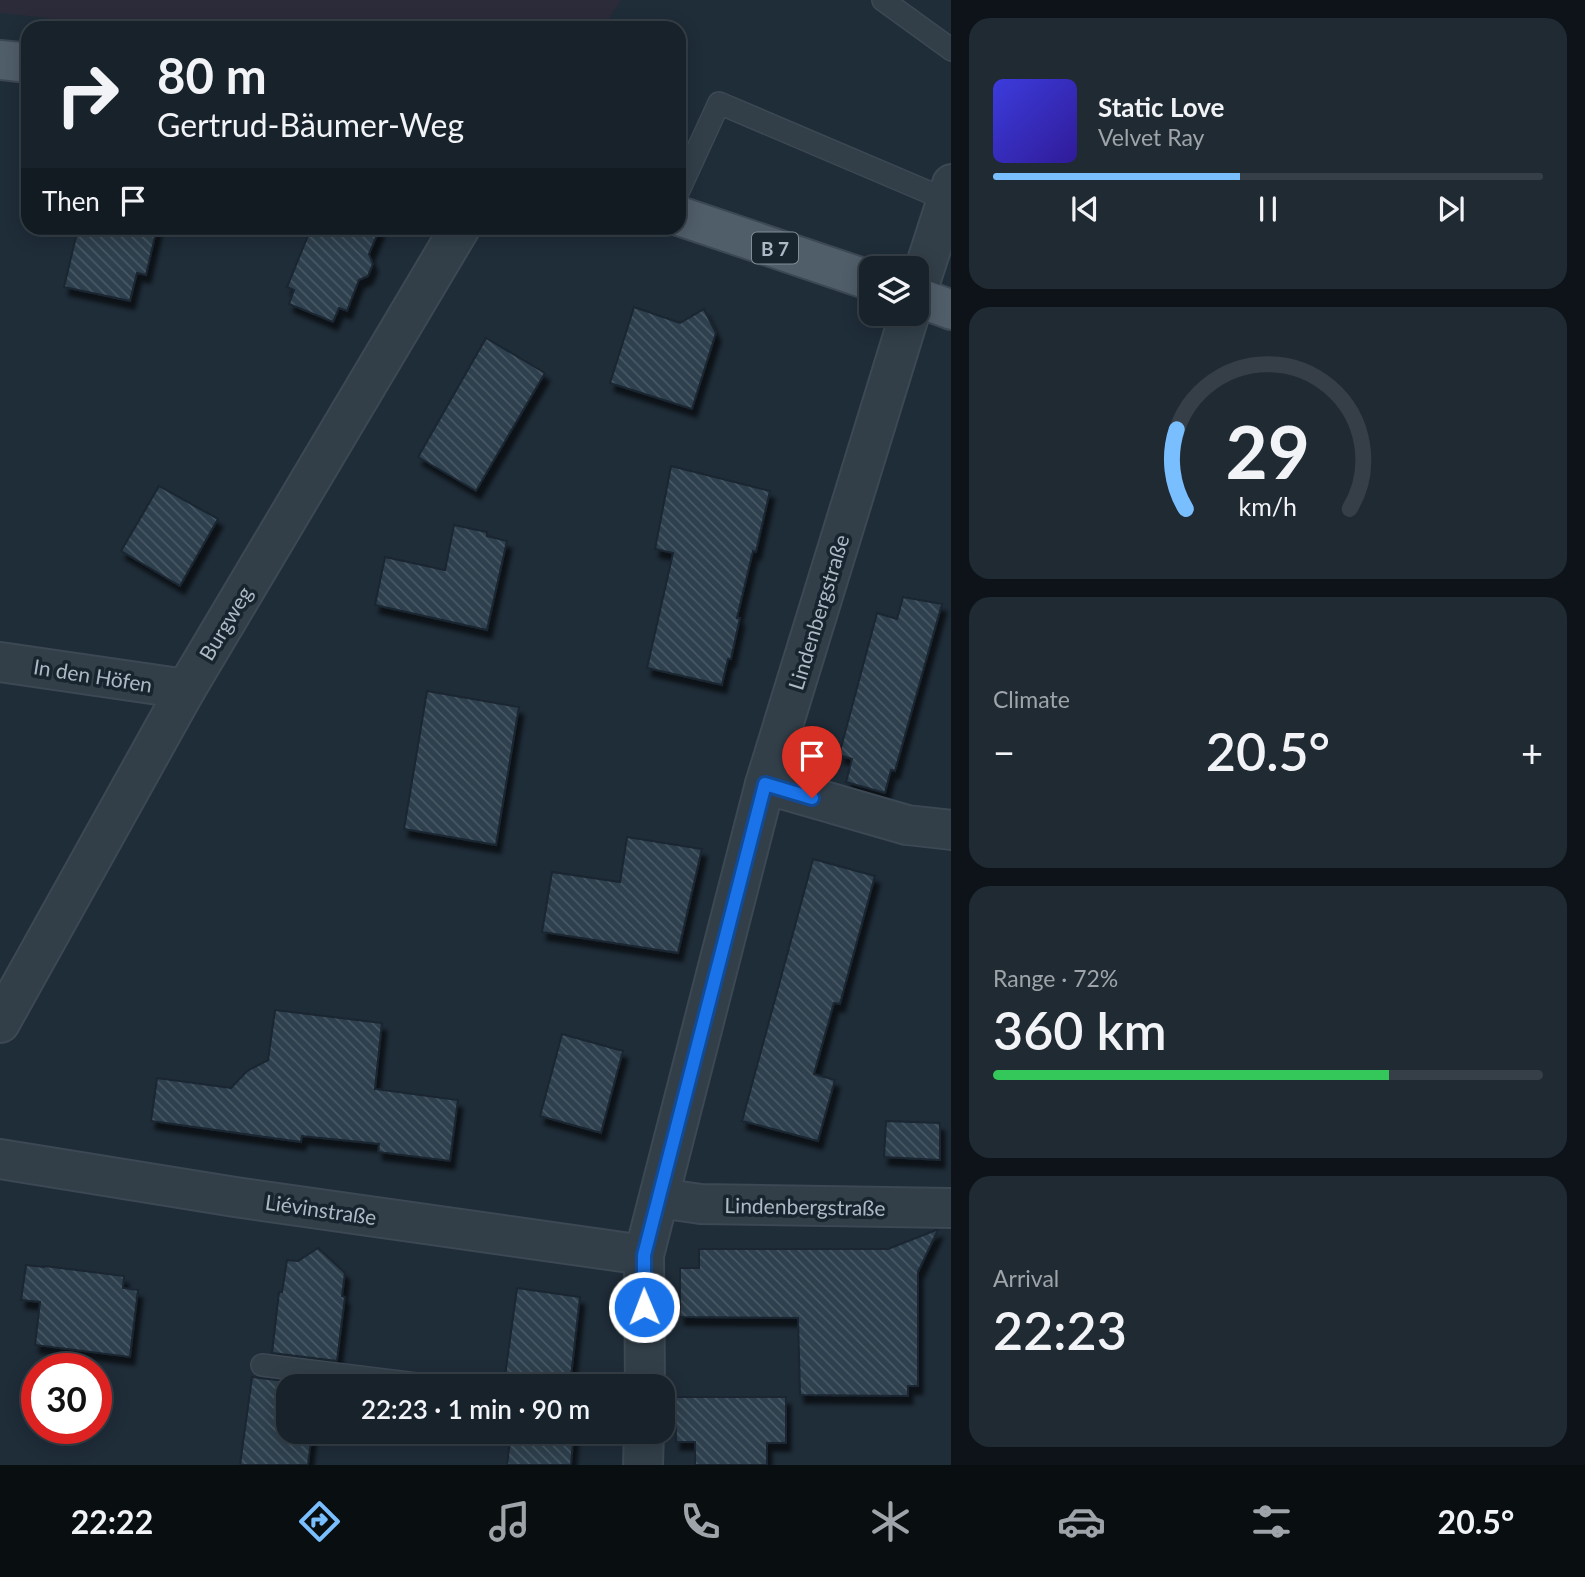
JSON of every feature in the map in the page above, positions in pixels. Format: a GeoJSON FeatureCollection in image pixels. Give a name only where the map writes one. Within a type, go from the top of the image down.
{"type":"FeatureCollection","features":[{"type":"Feature","properties":{"kind":"main road"},"geometry":{"type":"LineString","coordinates":[[0,60],[21,62]]}},
{"type":"Feature","properties":{"kind":"main road","name":"B 7"},"geometry":{"type":"LineString","coordinates":[[686,218],[859,277]]}},
{"type":"Feature","properties":{"kind":"main road"},"geometry":{"type":"LineString","coordinates":[[929,302],[951,310]]}},
{"type":"Feature","properties":{"kind":"street"},"geometry":{"type":"LineString","coordinates":[[929,256],[949,192]]}},
{"type":"Feature","properties":{"kind":"street","name":"Burgweg"},"geometry":{"type":"LineString","coordinates":[[0,1023],[186,689],[456,235]]}},
{"type":"Feature","properties":{"kind":"street","name":"Lindenbergstraße"},"geometry":{"type":"LineString","coordinates":[[645,1374],[644,1255],[765,784],[906,326]]}},
{"type":"Feature","properties":{"kind":"street","name":"In den Höfen"},"geometry":{"type":"LineString","coordinates":[[0,662],[186,689]]}},
{"type":"Feature","properties":{"kind":"street"},"geometry":{"type":"LineString","coordinates":[[765,784],[907,825],[951,830]]}},
{"type":"Feature","properties":{"kind":"street","name":"Liévinstraße"},"geometry":{"type":"LineString","coordinates":[[0,1158],[235,1197],[644,1255]]}},
{"type":"Feature","properties":{"kind":"street","name":"Lindenbergstraße"},"geometry":{"type":"LineString","coordinates":[[659,1198],[701,1204],[951,1208]]}},
{"type":"Feature","properties":{"kind":"street"},"geometry":{"type":"LineString","coordinates":[[643,1465],[644,1444]]}},
{"type":"Feature","properties":{"kind":"lane"},"geometry":{"type":"LineString","coordinates":[[883,0],[951,50]]}},
{"type":"Feature","properties":{"kind":"lane"},"geometry":{"type":"LineString","coordinates":[[686,175],[719,103],[949,192]]}},
{"type":"Feature","properties":{"kind":"lane"},"geometry":{"type":"LineString","coordinates":[[262,1365],[335,1374]]}},
{"type":"Feature","properties":{"kind":"shaded area"},"geometry":{"type":"Polygon","coordinates":[[[0,0],[621,0],[608,21],[75,21],[0,13],[0,0]]]}},
{"type":"Feature","properties":{"kind":"building"},"geometry":{"type":"Polygon","coordinates":[[[76,235],[155,235],[146,275],[137,273],[130,301],[64,287],[76,235]]]}},
{"type":"Feature","properties":{"kind":"building"},"geometry":{"type":"Polygon","coordinates":[[[308,235],[377,235],[369,254],[373,264],[368,276],[359,280],[347,311],[339,308],[333,322],[289,304],[294,290],[287,287],[308,235]]]}},
{"type":"Feature","properties":{"kind":"building"},"geometry":{"type":"Polygon","coordinates":[[[634,307],[680,323],[704,309],[716,333],[692,409],[610,383],[634,307]]]}},
{"type":"Feature","properties":{"kind":"building"},"geometry":{"type":"Polygon","coordinates":[[[486,338],[545,373],[476,491],[418,457],[486,338]]]}},
{"type":"Feature","properties":{"kind":"building"},"geometry":{"type":"Polygon","coordinates":[[[671,466],[770,491],[737,618],[740,618],[731,659],[728,659],[722,685],[647,668],[673,553],[655,549],[671,466]]]}},
{"type":"Feature","properties":{"kind":"building"},"geometry":{"type":"Polygon","coordinates":[[[159,486],[218,519],[180,586],[121,551],[159,486]]]}},
{"type":"Feature","properties":{"kind":"building"},"geometry":{"type":"Polygon","coordinates":[[[454,525],[487,532],[487,536],[507,541],[487,630],[375,605],[385,557],[445,570],[454,525]]]}},
{"type":"Feature","properties":{"kind":"building"},"geometry":{"type":"Polygon","coordinates":[[[903,597],[942,604],[895,771],[891,770],[885,793],[846,782],[852,759],[839,755],[877,613],[897,619],[903,597]]]}},
{"type":"Feature","properties":{"kind":"building"},"geometry":{"type":"Polygon","coordinates":[[[427,691],[519,707],[496,845],[404,829],[427,691]]]}},
{"type":"Feature","properties":{"kind":"building"},"geometry":{"type":"Polygon","coordinates":[[[627,837],[702,849],[678,953],[542,932],[552,872],[620,882],[627,837]]]}},
{"type":"Feature","properties":{"kind":"building"},"geometry":{"type":"Polygon","coordinates":[[[813,859],[875,876],[840,1004],[834,1003],[814,1074],[835,1080],[818,1141],[742,1121],[813,859]]]}},
{"type":"Feature","properties":{"kind":"building"},"geometry":{"type":"Polygon","coordinates":[[[275,1010],[382,1023],[375,1089],[458,1100],[450,1161],[378,1152],[379,1144],[302,1136],[301,1142],[151,1121],[157,1078],[231,1088],[247,1071],[268,1060],[275,1010]]]}},
{"type":"Feature","properties":{"kind":"building"},"geometry":{"type":"Polygon","coordinates":[[[562,1034],[623,1051],[601,1133],[540,1116],[562,1034]]]}},
{"type":"Feature","properties":{"kind":"building"},"geometry":{"type":"Polygon","coordinates":[[[886,1121],[940,1123],[940,1160],[884,1157],[886,1121]]]}},
{"type":"Feature","properties":{"kind":"building"},"geometry":{"type":"Polygon","coordinates":[[[936,1230],[918,1272],[918,1386],[908,1386],[908,1396],[800,1395],[798,1318],[680,1317],[680,1268],[699,1268],[699,1249],[888,1249],[936,1230]]]}},
{"type":"Feature","properties":{"kind":"building"},"geometry":{"type":"Polygon","coordinates":[[[318,1248],[345,1273],[342,1296],[345,1297],[337,1361],[272,1353],[279,1292],[282,1292],[287,1260],[298,1261],[318,1248]]]}},
{"type":"Feature","properties":{"kind":"building"},"geometry":{"type":"Polygon","coordinates":[[[26,1265],[124,1276],[123,1288],[138,1290],[130,1357],[35,1345],[40,1302],[21,1300],[26,1265]]]}},
{"type":"Feature","properties":{"kind":"building"},"geometry":{"type":"Polygon","coordinates":[[[517,1288],[580,1297],[571,1374],[505,1374],[517,1288]]]}},
{"type":"Feature","properties":{"kind":"building"},"geometry":{"type":"Polygon","coordinates":[[[252,1377],[276,1380],[276,1444],[311,1444],[308,1465],[240,1465],[252,1377]]]}},
{"type":"Feature","properties":{"kind":"building"},"geometry":{"type":"Polygon","coordinates":[[[675,1397],[786,1397],[786,1443],[767,1443],[767,1465],[695,1465],[695,1442],[676,1442],[675,1397]]]}},
{"type":"Feature","properties":{"kind":"building"},"geometry":{"type":"Polygon","coordinates":[[[510,1444],[573,1444],[571,1465],[507,1465],[510,1444]]]}},
{"type":"Feature","properties":{"kind":"route"},"geometry":{"type":"LineString","coordinates":[[644,1307],[644,1255],[765,784],[812,798]]}}]}
